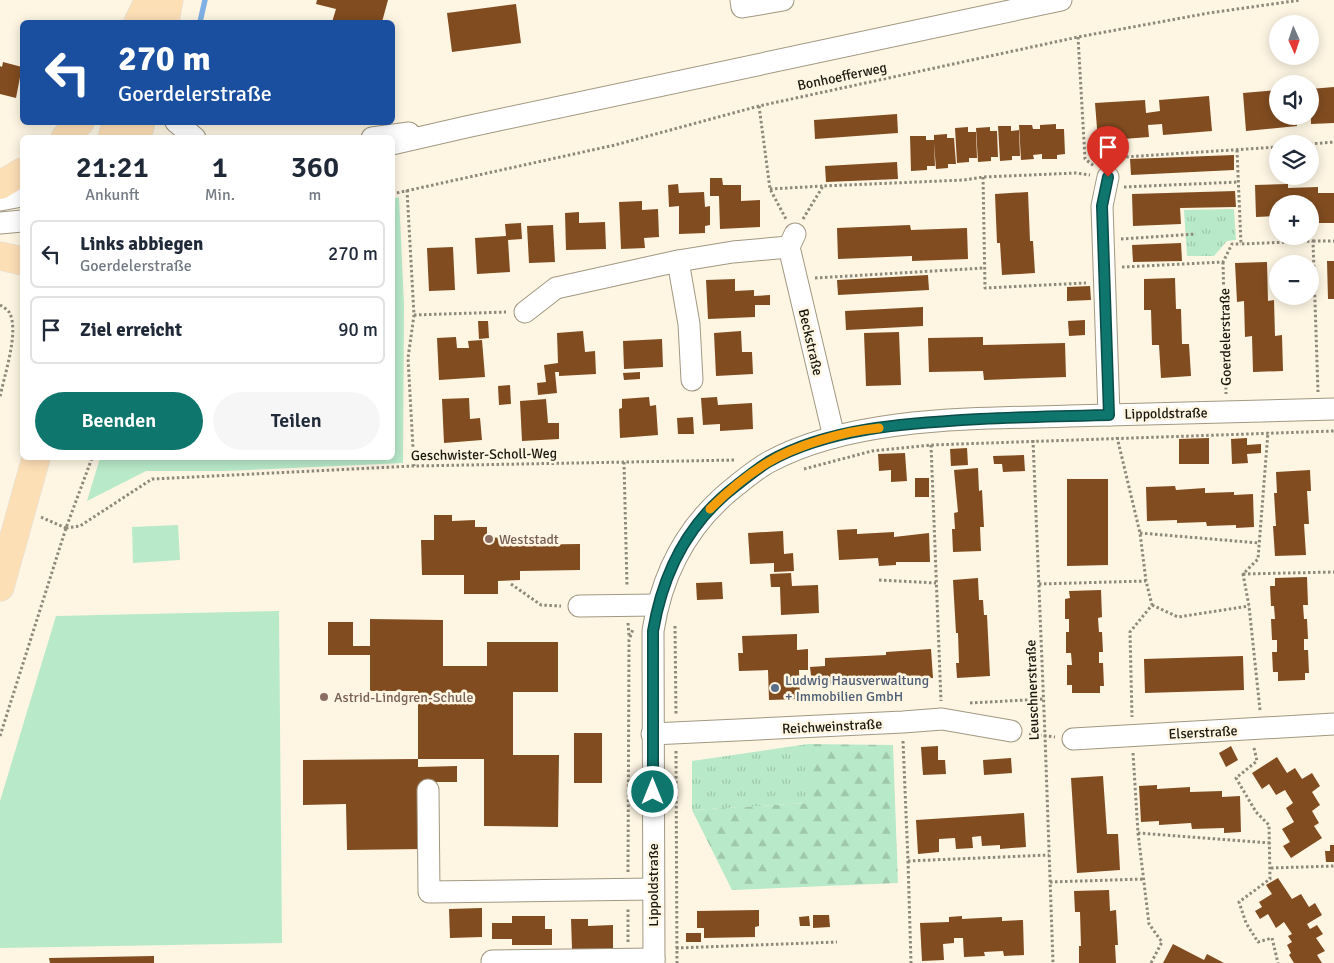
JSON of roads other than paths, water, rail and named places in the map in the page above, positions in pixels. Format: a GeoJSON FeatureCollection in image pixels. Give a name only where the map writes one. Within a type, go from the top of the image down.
{"type":"FeatureCollection","features":[{"type":"Feature","properties":{"kind":"main road"},"geometry":{"type":"LineString","coordinates":[[139,20],[150,0]]}},
{"type":"Feature","properties":{"kind":"main road"},"geometry":{"type":"LineString","coordinates":[[145,20],[150,0]]}},
{"type":"Feature","properties":{"kind":"main road"},"geometry":{"type":"LineString","coordinates":[[164,20],[169,0]]}},
{"type":"Feature","properties":{"kind":"main road"},"geometry":{"type":"LineString","coordinates":[[68,135],[77,125]]}},
{"type":"Feature","properties":{"kind":"main road"},"geometry":{"type":"LineString","coordinates":[[0,185],[20,173]]}},
{"type":"Feature","properties":{"kind":"main road"},"geometry":{"type":"LineString","coordinates":[[0,256],[20,261]]}},
{"type":"Feature","properties":{"kind":"main road"},"geometry":{"type":"LineString","coordinates":[[0,587],[36,460]]}},
{"type":"Feature","properties":{"kind":"street"},"geometry":{"type":"LineString","coordinates":[[741,0],[742,7],[784,0]]}},
{"type":"Feature","properties":{"kind":"street"},"geometry":{"type":"LineString","coordinates":[[395,143],[1061,0]]}},
{"type":"Feature","properties":{"kind":"street"},"geometry":{"type":"LineString","coordinates":[[180,125],[191,135]]}},
{"type":"Feature","properties":{"kind":"street"},"geometry":{"type":"LineString","coordinates":[[395,135],[466,127]]}},
{"type":"Feature","properties":{"kind":"street"},"geometry":{"type":"LineString","coordinates":[[1107,182],[1102,206],[1109,415]]}},
{"type":"Feature","properties":{"kind":"street"},"geometry":{"type":"LineString","coordinates":[[0,200],[20,196]]}},
{"type":"Feature","properties":{"kind":"street"},"geometry":{"type":"LineString","coordinates":[[0,224],[20,220]]}},
{"type":"Feature","properties":{"kind":"street","name":"Beckstraße"},"geometry":{"type":"LineString","coordinates":[[678,262],[792,240],[797,280],[834,437]]}},
{"type":"Feature","properties":{"kind":"street"},"geometry":{"type":"LineString","coordinates":[[525,312],[556,288],[678,262],[689,324],[692,380]]}},
{"type":"Feature","properties":{"kind":"street","name":"Lippoldstraße"},"geometry":{"type":"LineString","coordinates":[[654,957],[653,631],[642,605],[668,574],[699,520],[724,495],[767,463],[793,450],[868,429],[930,422],[1109,415],[1226,399],[1270,410],[1321,399]]}},
{"type":"Feature","properties":{"kind":"street"},"geometry":{"type":"LineString","coordinates":[[579,606],[642,605]]}},
{"type":"Feature","properties":{"kind":"street","name":"Reichweinstraße"},"geometry":{"type":"LineString","coordinates":[[652,734],[942,719],[1011,731]]}},
{"type":"Feature","properties":{"kind":"street","name":"Elserstraße"},"geometry":{"type":"LineString","coordinates":[[1073,739],[1334,724]]}},
{"type":"Feature","properties":{"kind":"street"},"geometry":{"type":"LineString","coordinates":[[428,790],[430,892],[653,889]]}},
{"type":"Feature","properties":{"kind":"street"},"geometry":{"type":"LineString","coordinates":[[492,961],[654,957]]}},
{"type":"Feature","properties":{"kind":"waterway"},"geometry":{"type":"LineString","coordinates":[[200,20],[205,0]]}},
{"type":"Feature","properties":{"kind":"place","name":"Weststadt"},"geometry":{"type":"Point","coordinates":[489,539]}},
{"type":"Feature","properties":{"kind":"place","name":"Ludwig Hausverwaltung + Immobilien GmbH"},"geometry":{"type":"Point","coordinates":[775,688]}},
{"type":"Feature","properties":{"kind":"place","name":"Astrid-Lindgren-Schule"},"geometry":{"type":"Point","coordinates":[324,697]}}]}
